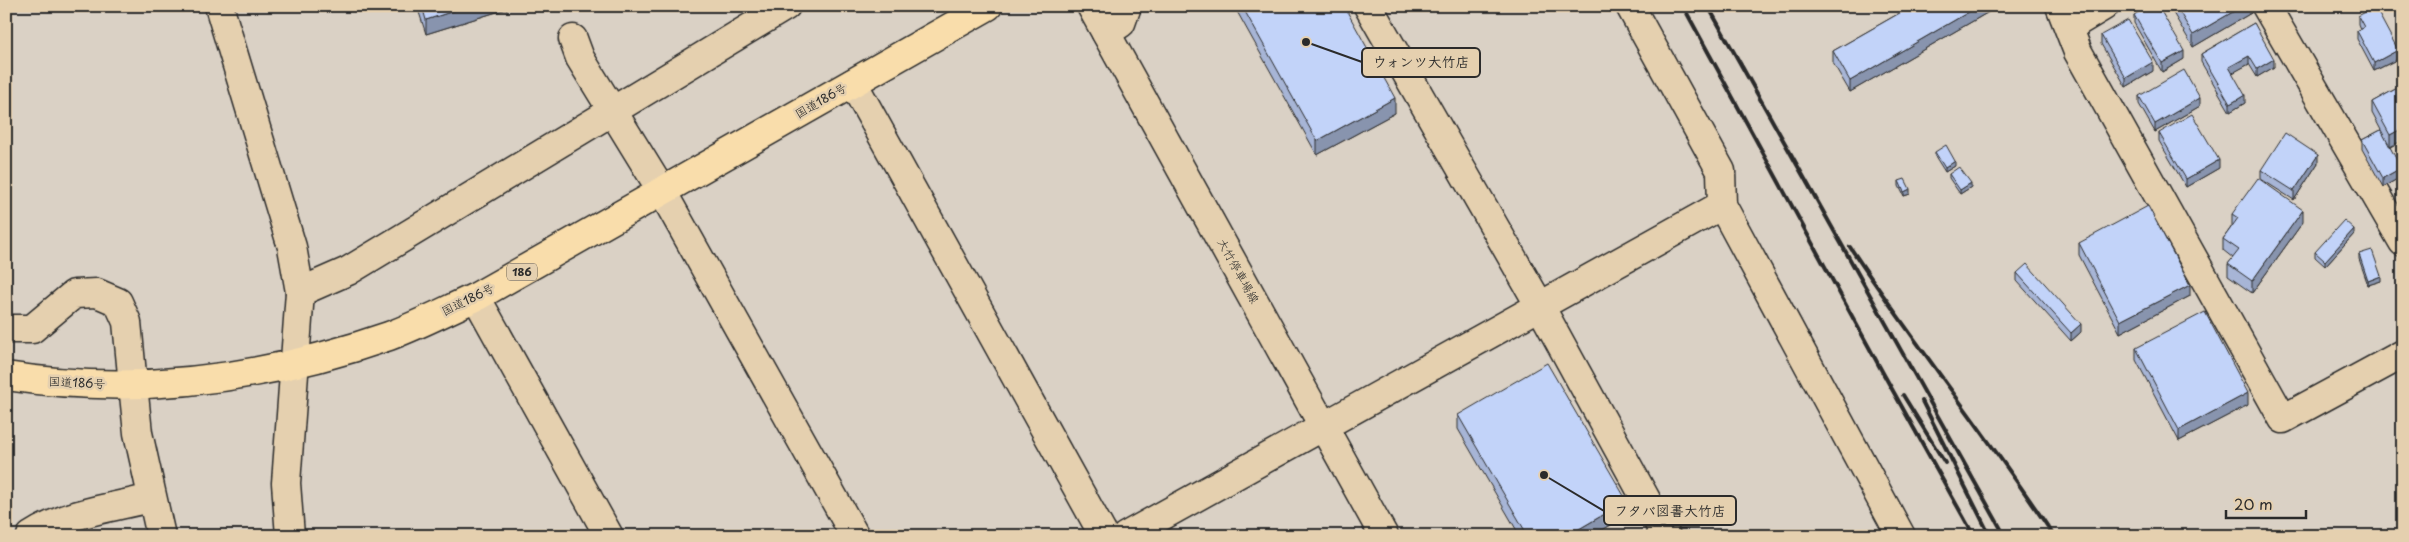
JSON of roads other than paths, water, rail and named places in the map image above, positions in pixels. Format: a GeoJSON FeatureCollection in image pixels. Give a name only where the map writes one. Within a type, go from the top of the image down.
{"type":"FeatureCollection","features":[{"type":"Feature","properties":{"kind":"highway","name":"国道186号"},"geometry":{"type":"LineString","coordinates":[[6,376],[54,383],[133,385],[206,380],[296,365],[391,335],[476,298],[988,6]]}},
{"type":"Feature","properties":{"kind":"street"},"geometry":{"type":"LineString","coordinates":[[219,6],[292,246],[300,292],[286,483],[290,536]]}},
{"type":"Feature","properties":{"kind":"street"},"geometry":{"type":"LineString","coordinates":[[300,292],[348,271],[786,6]]}},
{"type":"Feature","properties":{"kind":"street","name":"大竹停車場線"},"geometry":{"type":"LineString","coordinates":[[1091,6],[1384,536]]}},
{"type":"Feature","properties":{"kind":"street"},"geometry":{"type":"LineString","coordinates":[[1106,34],[1121,23],[1127,6]]}},
{"type":"Feature","properties":{"kind":"street"},"geometry":{"type":"LineString","coordinates":[[1368,6],[1540,306],[1666,536]]}},
{"type":"Feature","properties":{"kind":"street"},"geometry":{"type":"LineString","coordinates":[[1630,6],[1721,171],[1722,205],[1901,536]]}},
{"type":"Feature","properties":{"kind":"street"},"geometry":{"type":"LineString","coordinates":[[2104,6],[2064,16],[2078,52],[2283,419],[2403,354]]}},
{"type":"Feature","properties":{"kind":"street"},"geometry":{"type":"LineString","coordinates":[[2266,6],[2403,242]]}},
{"type":"Feature","properties":{"kind":"street"},"geometry":{"type":"LineString","coordinates":[[573,39],[580,58],[663,193],[855,536]]}},
{"type":"Feature","properties":{"kind":"street"},"geometry":{"type":"LineString","coordinates":[[852,83],[1104,536]]}},
{"type":"Feature","properties":{"kind":"street"},"geometry":{"type":"LineString","coordinates":[[1126,536],[1722,205]]}},
{"type":"Feature","properties":{"kind":"street"},"geometry":{"type":"LineString","coordinates":[[6,329],[32,329],[74,294],[97,294],[118,302],[126,322],[138,433],[161,536]]}},
{"type":"Feature","properties":{"kind":"street"},"geometry":{"type":"LineString","coordinates":[[476,298],[609,536]]}},
{"type":"Feature","properties":{"kind":"street"},"geometry":{"type":"LineString","coordinates":[[31,536],[45,527],[74,516],[151,498]]}},
{"type":"Feature","properties":{"kind":"railway"},"geometry":{"type":"LineString","coordinates":[[1683,6],[1974,536]]}},
{"type":"Feature","properties":{"kind":"railway"},"geometry":{"type":"LineString","coordinates":[[1708,6],[2005,536]]}},
{"type":"Feature","properties":{"kind":"railway"},"geometry":{"type":"LineString","coordinates":[[1850,247],[2054,536]]}},
{"type":"Feature","properties":{"kind":"railway"},"geometry":{"type":"LineString","coordinates":[[1903,395],[1945,463]]}},
{"type":"Feature","properties":{"kind":"railway"},"geometry":{"type":"LineString","coordinates":[[1922,401],[1990,536]]}},
{"type":"Feature","properties":{"kind":"place","name":"ウォンツ大竹店"},"geometry":{"type":"Point","coordinates":[1306,42]}},
{"type":"Feature","properties":{"kind":"place","name":"フタバ図書大竹店"},"geometry":{"type":"Point","coordinates":[1544,475]}}]}
